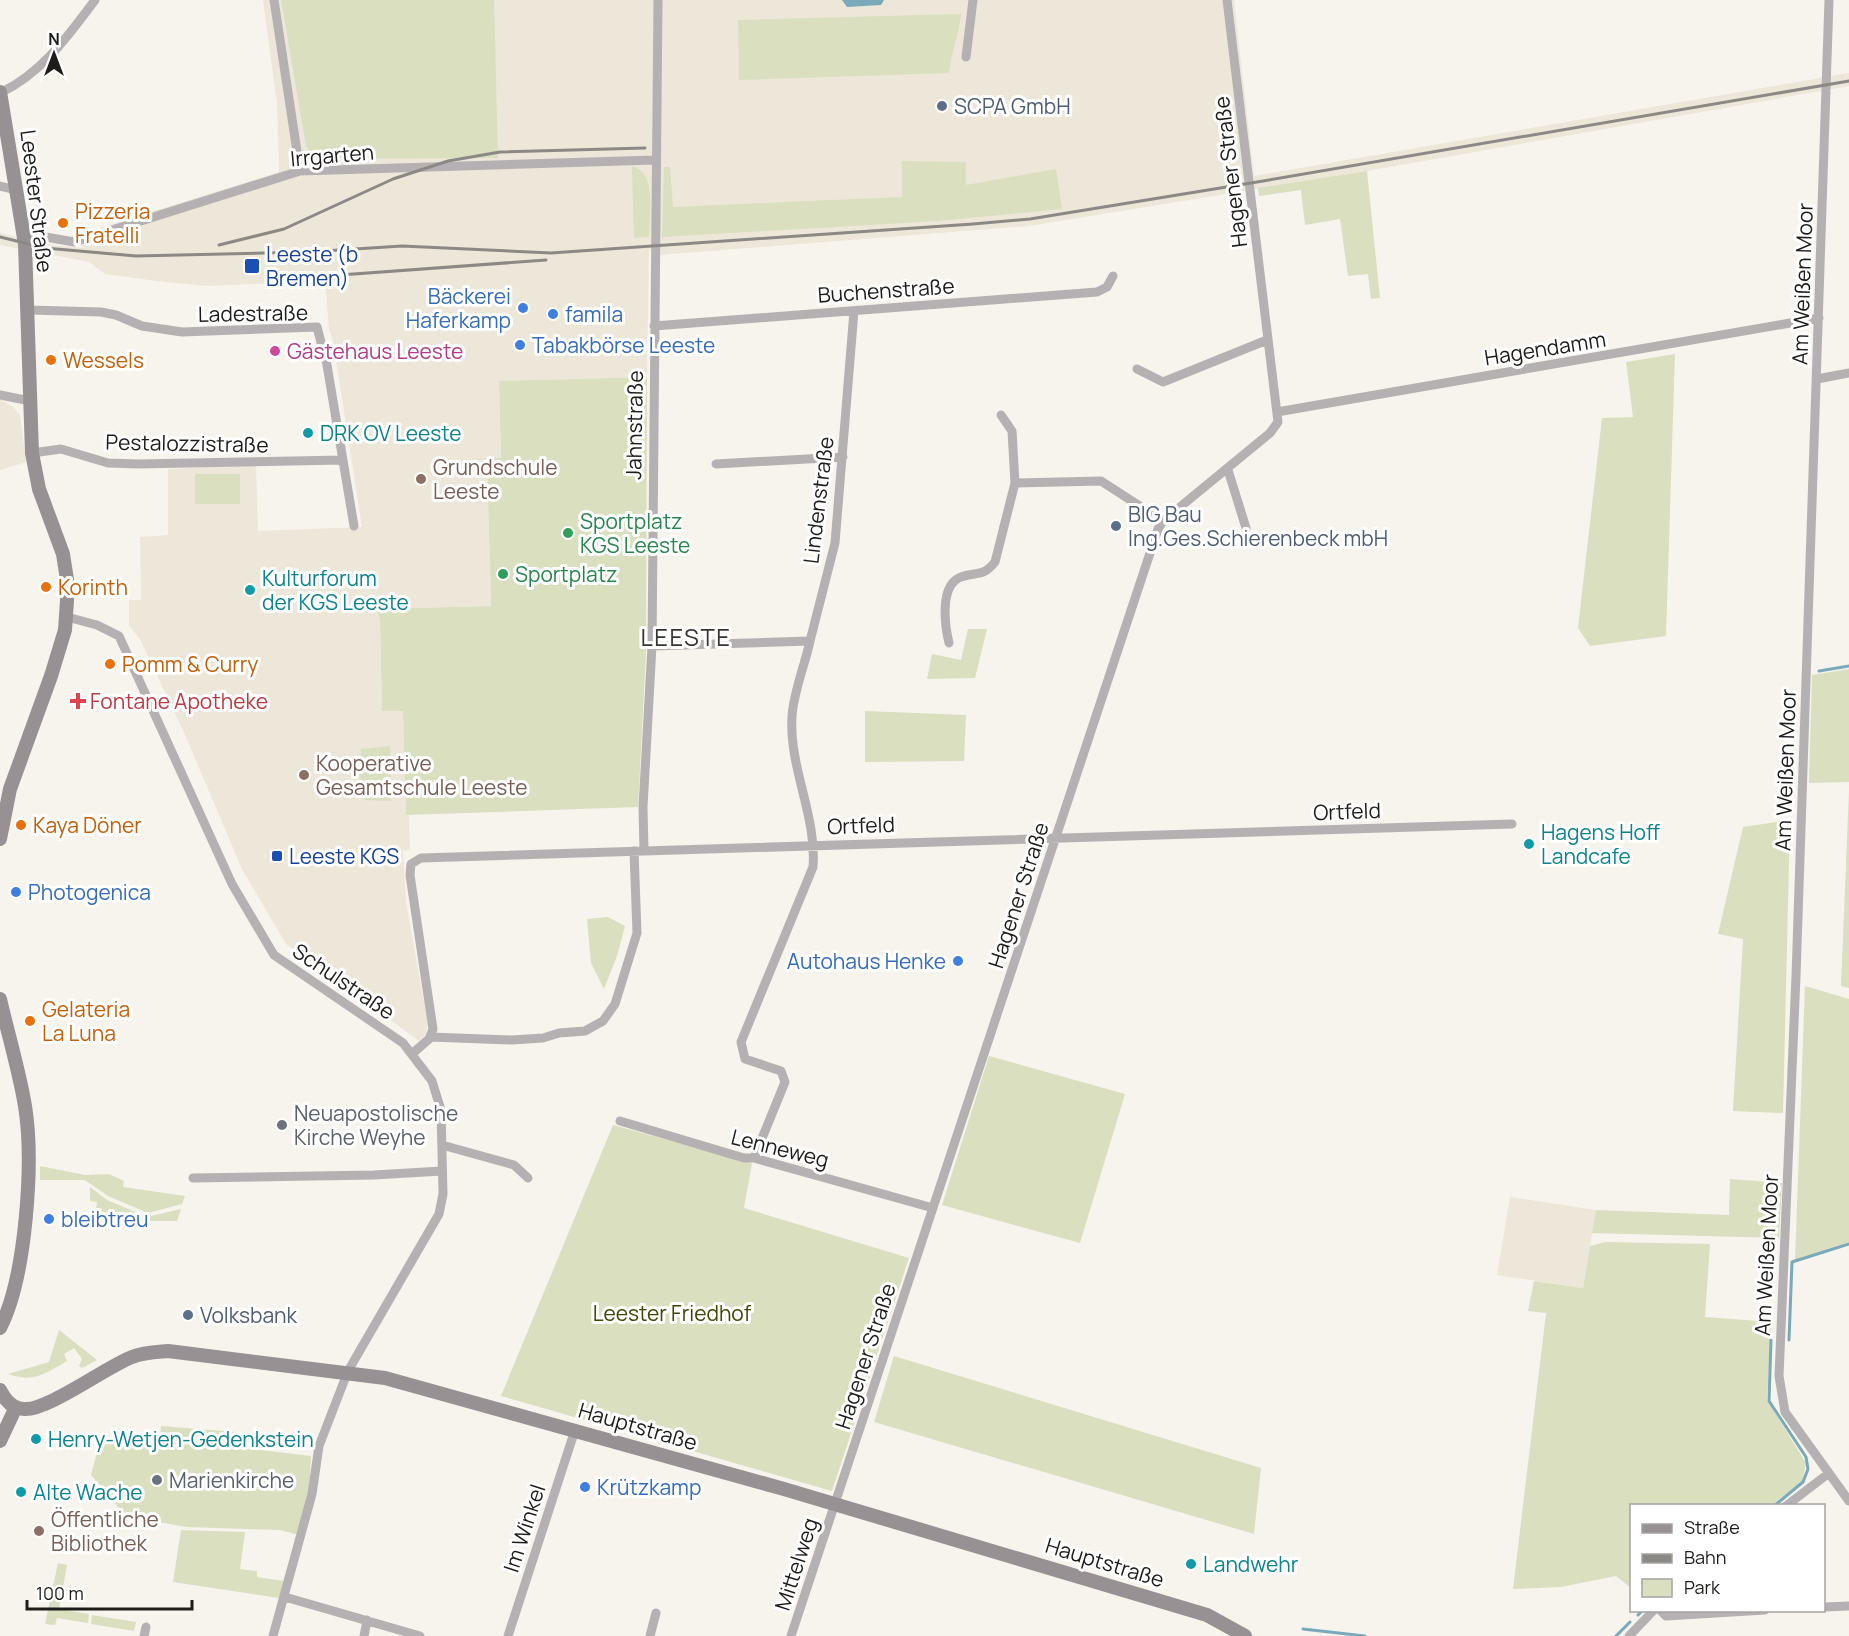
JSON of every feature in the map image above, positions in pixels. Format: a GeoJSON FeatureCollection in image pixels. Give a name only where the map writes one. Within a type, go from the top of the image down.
{"type":"FeatureCollection","features":[{"type":"Feature","properties":{"kind":"main road","name":"Leester Straße"},"geometry":{"type":"LineString","coordinates":[[0,93],[3,124],[23,233],[32,453],[39,489],[63,554],[68,586],[67,617],[51,676],[10,789],[0,839]]}},
{"type":"Feature","properties":{"kind":"main road"},"geometry":{"type":"LineString","coordinates":[[0,999],[25,1107],[28,1150],[21,1264],[7,1315],[0,1328]]}},
{"type":"Feature","properties":{"kind":"main road","name":"Hauptstraße"},"geometry":{"type":"LineString","coordinates":[[16,1407],[24,1409],[47,1403],[116,1364],[147,1352],[198,1352],[348,1371],[385,1378],[835,1503],[1207,1615],[1245,1636]]}},
{"type":"Feature","properties":{"kind":"main road"},"geometry":{"type":"LineString","coordinates":[[0,1390],[9,1404],[16,1407],[0,1441]]}},
{"type":"Feature","properties":{"kind":"street"},"geometry":{"type":"LineString","coordinates":[[0,93],[15,86],[55,53],[95,0]]}},
{"type":"Feature","properties":{"kind":"street"},"geometry":{"type":"LineString","coordinates":[[274,0],[300,171]]}},
{"type":"Feature","properties":{"kind":"street","name":"Jahnstraße"},"geometry":{"type":"LineString","coordinates":[[430,1037],[512,1040],[543,1038],[560,1033],[585,1031],[603,1021],[615,1004],[637,933],[639,851],[652,646],[658,0]]}},
{"type":"Feature","properties":{"kind":"street"},"geometry":{"type":"LineString","coordinates":[[966,57],[973,0]]}},
{"type":"Feature","properties":{"kind":"street","name":"Hagener Straße"},"geometry":{"type":"LineString","coordinates":[[1227,0],[1277,412]]}},
{"type":"Feature","properties":{"kind":"street","name":"Am Weißen Moor"},"geometry":{"type":"LineString","coordinates":[[1829,0],[1779,1376],[1785,1412],[1849,1501]]}},
{"type":"Feature","properties":{"kind":"street","name":"Irrgarten"},"geometry":{"type":"LineString","coordinates":[[23,233],[74,242],[300,171],[655,160]]}},
{"type":"Feature","properties":{"kind":"street"},"geometry":{"type":"LineString","coordinates":[[0,186],[16,190]]}},
{"type":"Feature","properties":{"kind":"street","name":"Buchenstraße"},"geometry":{"type":"LineString","coordinates":[[654,326],[1097,292],[1107,287],[1113,276]]}},
{"type":"Feature","properties":{"kind":"street","name":"Ladestraße"},"geometry":{"type":"LineString","coordinates":[[27,310],[100,312],[142,326],[182,332],[317,327],[327,365],[354,526]]}},
{"type":"Feature","properties":{"kind":"street","name":"Lindenstraße"},"geometry":{"type":"LineString","coordinates":[[815,845],[795,750],[792,717],[835,543],[854,311]]}},
{"type":"Feature","properties":{"kind":"street","name":"Hagendamm"},"geometry":{"type":"LineString","coordinates":[[1277,412],[1819,318]]}},
{"type":"Feature","properties":{"kind":"street"},"geometry":{"type":"LineString","coordinates":[[1137,369],[1154,380],[1164,382],[1267,340]]}},
{"type":"Feature","properties":{"kind":"street"},"geometry":{"type":"LineString","coordinates":[[1817,379],[1849,373]]}},
{"type":"Feature","properties":{"kind":"street"},"geometry":{"type":"LineString","coordinates":[[0,395],[30,401]]}},
{"type":"Feature","properties":{"kind":"street"},"geometry":{"type":"LineString","coordinates":[[1015,483],[1101,481],[1163,521],[1228,470],[1270,433],[1278,422],[1277,412]]}},
{"type":"Feature","properties":{"kind":"street"},"geometry":{"type":"LineString","coordinates":[[949,643],[944,621],[948,595],[953,583],[960,577],[988,571],[995,562],[1015,483],[1012,431],[1001,415]]}},
{"type":"Feature","properties":{"kind":"street","name":"Pestalozzistraße"},"geometry":{"type":"LineString","coordinates":[[32,453],[61,449],[108,463],[138,464],[344,460]]}},
{"type":"Feature","properties":{"kind":"street"},"geometry":{"type":"LineString","coordinates":[[716,464],[843,457]]}},
{"type":"Feature","properties":{"kind":"street"},"geometry":{"type":"LineString","coordinates":[[1228,470],[1246,528]]}},
{"type":"Feature","properties":{"kind":"street","name":"Hagener Straße"},"geometry":{"type":"LineString","coordinates":[[835,1503],[1056,838],[1126,619],[1163,521]]}},
{"type":"Feature","properties":{"kind":"street","name":"Schulstraße"},"geometry":{"type":"LineString","coordinates":[[67,617],[97,625],[119,636],[232,885],[274,955],[403,1043],[413,1053],[432,1081],[439,1098],[443,1194],[436,1221],[348,1371],[319,1446],[312,1494],[273,1636]]}},
{"type":"Feature","properties":{"kind":"street"},"geometry":{"type":"LineString","coordinates":[[652,646],[810,641]]}},
{"type":"Feature","properties":{"kind":"street","name":"Ortfeld"},"geometry":{"type":"LineString","coordinates":[[430,1037],[434,1020],[410,875],[411,864],[421,858],[1512,824]]}},
{"type":"Feature","properties":{"kind":"street"},"geometry":{"type":"LineString","coordinates":[[754,1158],[785,1082],[781,1071],[745,1059],[741,1042],[813,867],[815,845]]}},
{"type":"Feature","properties":{"kind":"street"},"geometry":{"type":"LineString","coordinates":[[413,1053],[430,1037]]}},
{"type":"Feature","properties":{"kind":"street","name":"Lenneweg"},"geometry":{"type":"LineString","coordinates":[[620,1121],[744,1158],[754,1158],[933,1208]]}},
{"type":"Feature","properties":{"kind":"street"},"geometry":{"type":"LineString","coordinates":[[442,1145],[514,1165],[528,1178]]}},
{"type":"Feature","properties":{"kind":"street"},"geometry":{"type":"LineString","coordinates":[[194,1178],[374,1175],[442,1171]]}},
{"type":"Feature","properties":{"kind":"street","name":"Im Winkel"},"geometry":{"type":"LineString","coordinates":[[508,1636],[575,1430]]}},
{"type":"Feature","properties":{"kind":"street"},"geometry":{"type":"LineString","coordinates":[[1789,1504],[1829,1473]]}},
{"type":"Feature","properties":{"kind":"street","name":"Mittelweg"},"geometry":{"type":"LineString","coordinates":[[791,1636],[835,1503]]}},
{"type":"Feature","properties":{"kind":"street"},"geometry":{"type":"LineString","coordinates":[[285,1597],[420,1636]]}},
{"type":"Feature","properties":{"kind":"street"},"geometry":{"type":"LineString","coordinates":[[1825,1607],[1849,1606]]}},
{"type":"Feature","properties":{"kind":"street"},"geometry":{"type":"LineString","coordinates":[[1629,1636],[1653,1612]]}},
{"type":"Feature","properties":{"kind":"street"},"geometry":{"type":"LineString","coordinates":[[1661,1612],[1666,1616],[1745,1612]]}},
{"type":"Feature","properties":{"kind":"street"},"geometry":{"type":"LineString","coordinates":[[650,1636],[656,1614]]}},
{"type":"Feature","properties":{"kind":"street"},"geometry":{"type":"LineString","coordinates":[[364,1636],[368,1620]]}},
{"type":"Feature","properties":{"kind":"shaded area"},"geometry":{"type":"Polygon","coordinates":[[[263,0],[1234,0],[1254,176],[1849,73],[1849,86],[1367,171],[1029,226],[659,255],[659,249],[649,250],[647,377],[499,381],[501,459],[487,459],[491,606],[377,609],[380,622],[382,711],[403,711],[406,815],[409,815],[410,850],[403,851],[406,902],[428,1024],[425,1035],[419,1041],[286,944],[242,869],[185,735],[140,639],[129,626],[129,600],[141,600],[140,537],[168,535],[168,469],[256,465],[258,531],[362,527],[333,341],[329,329],[325,281],[208,286],[164,282],[105,274],[89,262],[0,245],[0,233],[52,245],[84,248],[71,237],[279,172],[277,104],[263,0]]]}},
{"type":"Feature","properties":{"kind":"shaded area"},"geometry":{"type":"Polygon","coordinates":[[[0,399],[13,407],[20,415],[26,462],[0,470],[0,399]]]}},
{"type":"Feature","properties":{"kind":"shaded area"},"geometry":{"type":"Polygon","coordinates":[[[1510,1197],[1596,1210],[1583,1288],[1497,1275],[1510,1197]]]}},
{"type":"Feature","properties":{"kind":"green space"},"geometry":{"type":"Polygon","coordinates":[[[281,0],[494,0],[498,158],[314,159],[306,146],[281,0]]]}},
{"type":"Feature","properties":{"kind":"green space"},"geometry":{"type":"Polygon","coordinates":[[[961,14],[949,73],[739,80],[738,20],[961,14]]]}},
{"type":"Feature","properties":{"kind":"green space"},"geometry":{"type":"Polygon","coordinates":[[[902,161],[966,162],[966,185],[1056,169],[1062,209],[938,221],[662,237],[664,167],[670,167],[673,207],[902,197],[902,161]]]}},
{"type":"Feature","properties":{"kind":"green space"},"geometry":{"type":"Polygon","coordinates":[[[632,166],[646,177],[649,186],[649,237],[634,238],[632,166]]]}},
{"type":"Feature","properties":{"kind":"green space"},"geometry":{"type":"Polygon","coordinates":[[[1367,171],[1380,298],[1371,299],[1368,274],[1348,276],[1340,219],[1305,225],[1301,190],[1259,196],[1258,188],[1367,171]]]}},
{"type":"Feature","properties":{"kind":"green space"},"geometry":{"type":"Polygon","coordinates":[[[1675,354],[1666,636],[1590,646],[1578,628],[1602,418],[1633,417],[1626,362],[1675,354]]]}},
{"type":"Feature","properties":{"kind":"green space","name":"Sportplatz KGS Leeste"},"geometry":{"type":"Polygon","coordinates":[[[647,377],[646,653],[638,807],[406,815],[403,711],[382,711],[380,622],[377,609],[491,606],[487,459],[501,458],[499,381],[647,377]]]}},
{"type":"Feature","properties":{"kind":"green space"},"geometry":{"type":"Polygon","coordinates":[[[195,474],[240,474],[240,504],[195,504],[195,474]]]}},
{"type":"Feature","properties":{"kind":"green space"},"geometry":{"type":"Polygon","coordinates":[[[968,629],[987,629],[975,678],[927,679],[932,654],[961,660],[968,629]]]}},
{"type":"Feature","properties":{"kind":"green space"},"geometry":{"type":"Polygon","coordinates":[[[1849,669],[1849,782],[1809,783],[1812,675],[1849,669]]]}},
{"type":"Feature","properties":{"kind":"green space"},"geometry":{"type":"Polygon","coordinates":[[[865,711],[966,715],[964,761],[865,762],[865,711]]]}},
{"type":"Feature","properties":{"kind":"green space"},"geometry":{"type":"Polygon","coordinates":[[[390,746],[391,801],[365,800],[359,786],[361,749],[390,746]]]}},
{"type":"Feature","properties":{"kind":"green space"},"geometry":{"type":"Polygon","coordinates":[[[1849,790],[1849,988],[1841,986],[1849,790]]]}},
{"type":"Feature","properties":{"kind":"green space"},"geometry":{"type":"Polygon","coordinates":[[[1790,820],[1783,1113],[1733,1111],[1743,939],[1718,934],[1743,827],[1790,820]]]}},
{"type":"Feature","properties":{"kind":"green space"},"geometry":{"type":"Polygon","coordinates":[[[608,917],[625,926],[617,956],[604,989],[591,963],[587,919],[608,917]]]}},
{"type":"Feature","properties":{"kind":"green space"},"geometry":{"type":"Polygon","coordinates":[[[1805,986],[1849,999],[1849,1242],[1795,1260],[1805,986]]]}},
{"type":"Feature","properties":{"kind":"green space"},"geometry":{"type":"Polygon","coordinates":[[[989,1056],[1125,1094],[1080,1243],[942,1205],[989,1056]]]}},
{"type":"Feature","properties":{"kind":"green space","name":"Leester Friedhof"},"geometry":{"type":"Polygon","coordinates":[[[613,1125],[752,1163],[744,1208],[909,1258],[832,1491],[501,1396],[613,1125]]]}},
{"type":"Feature","properties":{"kind":"green space"},"geometry":{"type":"Polygon","coordinates":[[[40,1166],[85,1175],[109,1174],[124,1181],[123,1187],[185,1196],[182,1204],[148,1213],[108,1196],[85,1180],[40,1180],[40,1166]]]}},
{"type":"Feature","properties":{"kind":"green space"},"geometry":{"type":"Polygon","coordinates":[[[1730,1179],[1782,1183],[1779,1238],[1592,1233],[1596,1210],[1729,1215],[1730,1179]]]}},
{"type":"Feature","properties":{"kind":"green space"},"geometry":{"type":"Polygon","coordinates":[[[90,1187],[107,1200],[147,1217],[181,1209],[177,1221],[91,1221],[91,1209],[96,1209],[97,1202],[90,1201],[90,1187]]]}},
{"type":"Feature","properties":{"kind":"green space"},"geometry":{"type":"Polygon","coordinates":[[[1605,1242],[1710,1244],[1705,1317],[1771,1322],[1767,1400],[1806,1463],[1802,1482],[1773,1504],[1630,1504],[1630,1587],[1616,1576],[1561,1587],[1513,1589],[1546,1313],[1528,1311],[1534,1281],[1583,1288],[1590,1246],[1605,1242]]]}},
{"type":"Feature","properties":{"kind":"green space"},"geometry":{"type":"Polygon","coordinates":[[[59,1330],[97,1360],[82,1368],[79,1366],[82,1359],[74,1348],[64,1354],[67,1361],[39,1376],[25,1378],[8,1374],[49,1362],[59,1330]]]}},
{"type":"Feature","properties":{"kind":"green space"},"geometry":{"type":"Polygon","coordinates":[[[894,1356],[1261,1468],[1254,1534],[874,1422],[894,1356]]]}},
{"type":"Feature","properties":{"kind":"green space"},"geometry":{"type":"Polygon","coordinates":[[[161,1426],[236,1432],[234,1447],[311,1456],[309,1493],[299,1535],[280,1530],[186,1527],[126,1516],[91,1475],[101,1437],[139,1446],[159,1447],[161,1426]]]}},
{"type":"Feature","properties":{"kind":"green space"},"geometry":{"type":"Polygon","coordinates":[[[181,1530],[245,1532],[240,1569],[257,1571],[257,1577],[284,1581],[279,1598],[173,1582],[181,1530]]]}},
{"type":"Feature","properties":{"kind":"green space"},"geometry":{"type":"Polygon","coordinates":[[[58,1563],[67,1565],[59,1609],[89,1614],[88,1623],[57,1618],[55,1625],[45,1624],[58,1563]]]}},
{"type":"Feature","properties":{"kind":"green space"},"geometry":{"type":"Polygon","coordinates":[[[92,1615],[136,1622],[134,1631],[91,1624],[92,1615]]]}},
{"type":"Feature","properties":{"kind":"water"},"geometry":{"type":"Polygon","coordinates":[[[842,0],[884,0],[881,5],[847,7],[842,0]]]}},
{"type":"Feature","properties":{"kind":"waterway"},"geometry":{"type":"LineString","coordinates":[[1819,671],[1849,666]]}},
{"type":"Feature","properties":{"kind":"waterway"},"geometry":{"type":"LineString","coordinates":[[1789,1340],[1792,1262],[1849,1244]]}},
{"type":"Feature","properties":{"kind":"waterway"},"geometry":{"type":"LineString","coordinates":[[1771,1340],[1769,1401],[1806,1457],[1808,1469],[1803,1482],[1776,1504]]}},
{"type":"Feature","properties":{"kind":"waterway"},"geometry":{"type":"LineString","coordinates":[[1638,1615],[1641,1612]]}},
{"type":"Feature","properties":{"kind":"waterway"},"geometry":{"type":"LineString","coordinates":[[1616,1636],[1630,1622]]}},
{"type":"Feature","properties":{"kind":"waterway"},"geometry":{"type":"LineString","coordinates":[[1303,1629],[1365,1636]]}},
{"type":"Feature","properties":{"kind":"railway"},"geometry":{"type":"LineString","coordinates":[[0,237],[45,248],[136,256],[308,252],[402,246],[551,253],[973,224],[1030,219],[1251,183],[1849,81]]}},
{"type":"Feature","properties":{"kind":"railway"},"geometry":{"type":"LineString","coordinates":[[219,245],[284,229],[393,179],[448,161],[500,152],[645,148]]}},
{"type":"Feature","properties":{"kind":"railway"},"geometry":{"type":"LineString","coordinates":[[299,278],[546,260]]}},
{"type":"Feature","properties":{"kind":"place","name":"SCPA GmbH"},"geometry":{"type":"Point","coordinates":[942,106]}},
{"type":"Feature","properties":{"kind":"place","name":"Pizzeria Fratelli"},"geometry":{"type":"Point","coordinates":[63,223]}},
{"type":"Feature","properties":{"kind":"place","name":"Leeste (b Bremen)"},"geometry":{"type":"Point","coordinates":[252,266]}},
{"type":"Feature","properties":{"kind":"place","name":"Bäckerei Haferkamp"},"geometry":{"type":"Point","coordinates":[523,308]}},
{"type":"Feature","properties":{"kind":"place","name":"famila"},"geometry":{"type":"Point","coordinates":[553,314]}},
{"type":"Feature","properties":{"kind":"place","name":"Tabakbörse Leeste"},"geometry":{"type":"Point","coordinates":[520,345]}},
{"type":"Feature","properties":{"kind":"place","name":"Gästehaus Leeste"},"geometry":{"type":"Point","coordinates":[275,351]}},
{"type":"Feature","properties":{"kind":"place","name":"Wessels"},"geometry":{"type":"Point","coordinates":[51,360]}},
{"type":"Feature","properties":{"kind":"place","name":"DRK OV Leeste"},"geometry":{"type":"Point","coordinates":[308,433]}},
{"type":"Feature","properties":{"kind":"place","name":"Grundschule Leeste"},"geometry":{"type":"Point","coordinates":[421,479]}},
{"type":"Feature","properties":{"kind":"place","name":"BIG Bau Ing.Ges.Schierenbeck mbH"},"geometry":{"type":"Point","coordinates":[1116,526]}},
{"type":"Feature","properties":{"kind":"place","name":"Sportplatz KGS Leeste"},"geometry":{"type":"Point","coordinates":[568,533]}},
{"type":"Feature","properties":{"kind":"place","name":"Sportplatz"},"geometry":{"type":"Point","coordinates":[503,574]}},
{"type":"Feature","properties":{"kind":"place","name":"Korinth"},"geometry":{"type":"Point","coordinates":[46,587]}},
{"type":"Feature","properties":{"kind":"place","name":"Kulturforum der KGS Leeste"},"geometry":{"type":"Point","coordinates":[250,590]}},
{"type":"Feature","properties":{"kind":"place","name":"Pomm & Curry"},"geometry":{"type":"Point","coordinates":[110,664]}},
{"type":"Feature","properties":{"kind":"place","name":"Fontane Apotheke"},"geometry":{"type":"Point","coordinates":[78,701]}},
{"type":"Feature","properties":{"kind":"place","name":"Kooperative Gesamtschule Leeste"},"geometry":{"type":"Point","coordinates":[304,775]}},
{"type":"Feature","properties":{"kind":"place","name":"Kaya Döner"},"geometry":{"type":"Point","coordinates":[21,825]}},
{"type":"Feature","properties":{"kind":"place","name":"Hagens Hoff Landcafe"},"geometry":{"type":"Point","coordinates":[1529,844]}},
{"type":"Feature","properties":{"kind":"place","name":"Leeste KGS"},"geometry":{"type":"Point","coordinates":[277,856]}},
{"type":"Feature","properties":{"kind":"place","name":"Photogenica"},"geometry":{"type":"Point","coordinates":[16,892]}},
{"type":"Feature","properties":{"kind":"place","name":"Autohaus Henke"},"geometry":{"type":"Point","coordinates":[958,961]}},
{"type":"Feature","properties":{"kind":"place","name":"Gelateria La Luna"},"geometry":{"type":"Point","coordinates":[30,1021]}},
{"type":"Feature","properties":{"kind":"place","name":"Neuapostolische Kirche Weyhe"},"geometry":{"type":"Point","coordinates":[282,1125]}},
{"type":"Feature","properties":{"kind":"place","name":"bleibtreu"},"geometry":{"type":"Point","coordinates":[49,1219]}},
{"type":"Feature","properties":{"kind":"place","name":"Volksbank"},"geometry":{"type":"Point","coordinates":[188,1315]}},
{"type":"Feature","properties":{"kind":"place","name":"Henry-Wetjen-Gedenkstein"},"geometry":{"type":"Point","coordinates":[36,1439]}},
{"type":"Feature","properties":{"kind":"place","name":"Marienkirche"},"geometry":{"type":"Point","coordinates":[157,1480]}},
{"type":"Feature","properties":{"kind":"place","name":"Krützkamp"},"geometry":{"type":"Point","coordinates":[585,1487]}},
{"type":"Feature","properties":{"kind":"place","name":"Alte Wache"},"geometry":{"type":"Point","coordinates":[21,1492]}},
{"type":"Feature","properties":{"kind":"place","name":"Öffentliche Bibliothek"},"geometry":{"type":"Point","coordinates":[39,1531]}},
{"type":"Feature","properties":{"kind":"place","name":"Landwehr"},"geometry":{"type":"Point","coordinates":[1191,1564]}},
{"type":"Feature","properties":{"kind":"district","name":"LEESTE"},"geometry":{"type":"Point","coordinates":[686,636]}}]}
